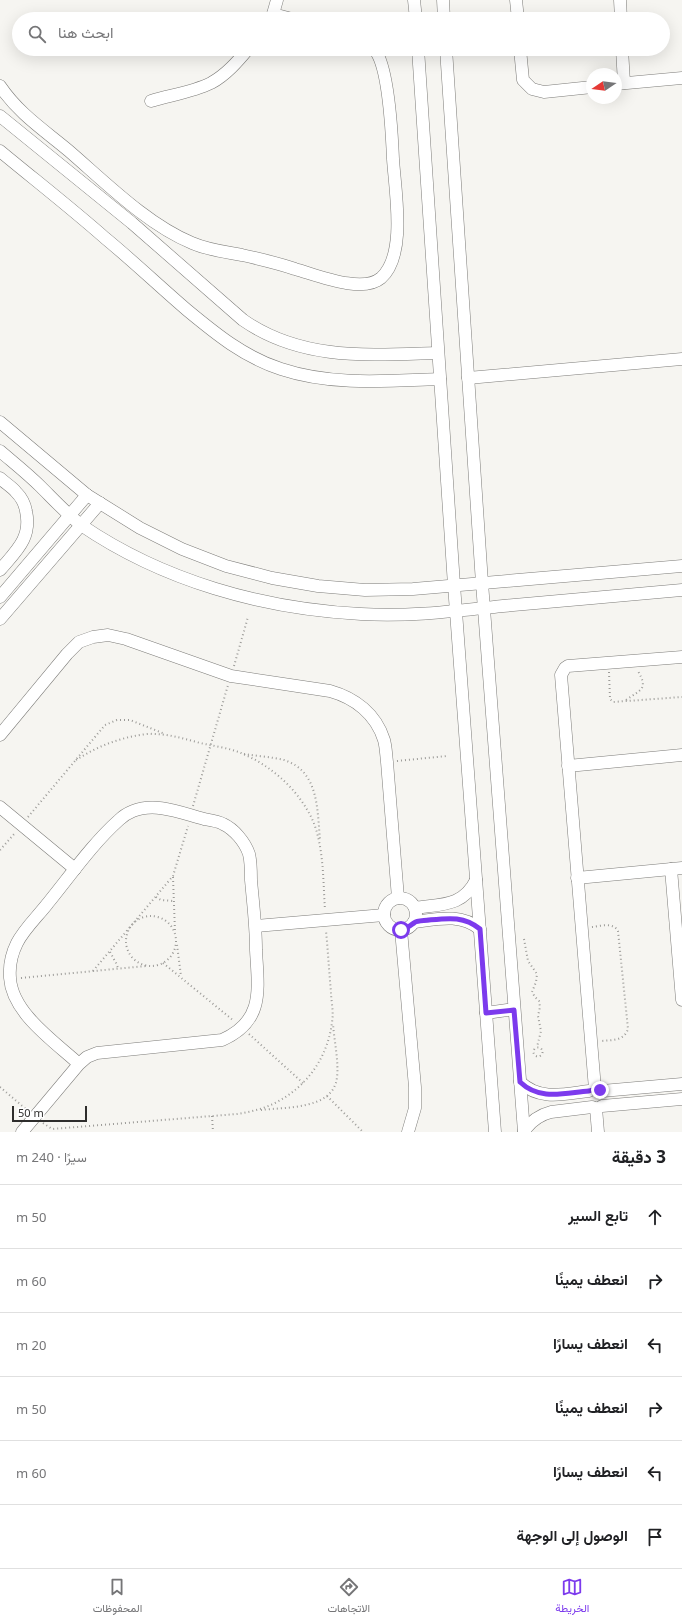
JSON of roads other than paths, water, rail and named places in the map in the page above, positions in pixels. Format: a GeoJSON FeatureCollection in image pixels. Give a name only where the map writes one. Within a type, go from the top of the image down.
{"type":"FeatureCollection","features":[{"type":"Feature","properties":{"kind":"street"},"geometry":{"type":"LineString","coordinates":[[273,12],[277,0]]}},
{"type":"Feature","properties":{"kind":"street"},"geometry":{"type":"LineString","coordinates":[[414,0],[415,12]]}},
{"type":"Feature","properties":{"kind":"street"},"geometry":{"type":"LineString","coordinates":[[443,0],[444,12]]}},
{"type":"Feature","properties":{"kind":"street"},"geometry":{"type":"LineString","coordinates":[[516,0],[517,12]]}},
{"type":"Feature","properties":{"kind":"street"},"geometry":{"type":"LineString","coordinates":[[620,0],[621,12]]}},
{"type":"Feature","properties":{"kind":"street"},"geometry":{"type":"LineString","coordinates":[[151,101],[212,83],[224,74],[241,56]]}},
{"type":"Feature","properties":{"kind":"street"},"geometry":{"type":"LineString","coordinates":[[0,86],[19,110],[108,185],[163,228],[178,237],[194,244],[268,261],[319,277],[351,283],[366,284],[375,282],[382,277],[389,268],[398,241],[388,103],[381,60],[378,56]]}},
{"type":"Feature","properties":{"kind":"street"},"geometry":{"type":"LineString","coordinates":[[418,56],[437,353],[495,1132]]}},
{"type":"Feature","properties":{"kind":"street"},"geometry":{"type":"LineString","coordinates":[[446,56],[482,583],[524,1131]]}},
{"type":"Feature","properties":{"kind":"street"},"geometry":{"type":"LineString","coordinates":[[521,56],[523,80],[532,89],[544,92],[586,88]]}},
{"type":"Feature","properties":{"kind":"street"},"geometry":{"type":"LineString","coordinates":[[621,68],[622,56]]}},
{"type":"Feature","properties":{"kind":"street"},"geometry":{"type":"LineString","coordinates":[[622,84],[682,78]]}},
{"type":"Feature","properties":{"kind":"street"},"geometry":{"type":"LineString","coordinates":[[0,116],[132,223],[243,320],[262,332],[294,346],[334,353],[382,355],[437,353]]}},
{"type":"Feature","properties":{"kind":"street"},"geometry":{"type":"LineString","coordinates":[[0,151],[105,237],[215,333],[247,356],[281,369],[338,380],[357,382],[440,380]]}},
{"type":"Feature","properties":{"kind":"street"},"geometry":{"type":"LineString","coordinates":[[468,378],[682,359]]}},
{"type":"Feature","properties":{"kind":"street"},"geometry":{"type":"LineString","coordinates":[[0,422],[87,495],[140,528],[182,549],[226,566],[272,578],[318,586],[366,590],[413,589],[682,566]]}},
{"type":"Feature","properties":{"kind":"street"},"geometry":{"type":"LineString","coordinates":[[0,451],[27,474],[81,525],[124,550],[169,572],[216,589],[264,602],[312,610],[362,614],[412,614],[682,590]]}},
{"type":"Feature","properties":{"kind":"street"},"geometry":{"type":"LineString","coordinates":[[0,478],[18,493],[25,506],[28,520],[26,535],[19,548],[0,570]]}},
{"type":"Feature","properties":{"kind":"street"},"geometry":{"type":"LineString","coordinates":[[0,597],[87,495]]}},
{"type":"Feature","properties":{"kind":"street"},"geometry":{"type":"LineString","coordinates":[[0,619],[100,503]]}},
{"type":"Feature","properties":{"kind":"street"},"geometry":{"type":"LineString","coordinates":[[0,735],[67,654],[79,642],[108,634],[231,676],[330,691],[344,695],[363,708],[378,726],[384,740],[398,898]]}},
{"type":"Feature","properties":{"kind":"street"},"geometry":{"type":"LineString","coordinates":[[596,1107],[605,1100],[595,1090],[560,675],[568,666],[682,657]]}},
{"type":"Feature","properties":{"kind":"street"},"geometry":{"type":"LineString","coordinates":[[568,766],[682,755]]}},
{"type":"Feature","properties":{"kind":"street"},"geometry":{"type":"LineString","coordinates":[[0,807],[75,869]]}},
{"type":"Feature","properties":{"kind":"street"},"geometry":{"type":"LineString","coordinates":[[22,1132],[79,1064],[87,1057],[97,1053],[222,1040],[233,1035],[242,1028],[252,1014],[258,998],[256,926],[249,854],[244,845],[231,829],[223,823],[156,807],[143,808],[120,818],[75,869],[18,942],[11,960],[10,979],[14,998],[24,1014],[79,1064]]}},
{"type":"Feature","properties":{"kind":"street"},"geometry":{"type":"LineString","coordinates":[[577,878],[676,869],[682,1000]]}},
{"type":"Feature","properties":{"kind":"street"},"geometry":{"type":"LineString","coordinates":[[415,908],[451,903],[466,895],[476,880]]}},
{"type":"Feature","properties":{"kind":"street"},"geometry":{"type":"LineString","coordinates":[[398,898],[408,900],[415,908],[416,917],[414,922],[408,928],[401,930],[396,930],[388,924],[384,916],[385,909],[388,904],[398,898]]}},
{"type":"Feature","properties":{"kind":"street"},"geometry":{"type":"LineString","coordinates":[[451,903],[453,918]]}},
{"type":"Feature","properties":{"kind":"street"},"geometry":{"type":"LineString","coordinates":[[256,926],[384,916]]}},
{"type":"Feature","properties":{"kind":"street"},"geometry":{"type":"LineString","coordinates":[[414,922],[453,918],[468,921],[480,929]]}},
{"type":"Feature","properties":{"kind":"street"},"geometry":{"type":"LineString","coordinates":[[401,930],[415,1087],[415,1108],[408,1132]]}},
{"type":"Feature","properties":{"kind":"street"},"geometry":{"type":"LineString","coordinates":[[486,1013],[514,1010]]}},
{"type":"Feature","properties":{"kind":"street"},"geometry":{"type":"LineString","coordinates":[[520,1082],[533,1092],[549,1095],[682,1084]]}},
{"type":"Feature","properties":{"kind":"street"},"geometry":{"type":"LineString","coordinates":[[595,1090],[586,1100],[596,1107]]}},
{"type":"Feature","properties":{"kind":"street"},"geometry":{"type":"LineString","coordinates":[[549,1095],[551,1112]]}},
{"type":"Feature","properties":{"kind":"street"},"geometry":{"type":"LineString","coordinates":[[524,1131],[538,1117],[551,1112],[682,1099]]}},
{"type":"Feature","properties":{"kind":"street"},"geometry":{"type":"LineString","coordinates":[[596,1107],[598,1132]]}}]}
